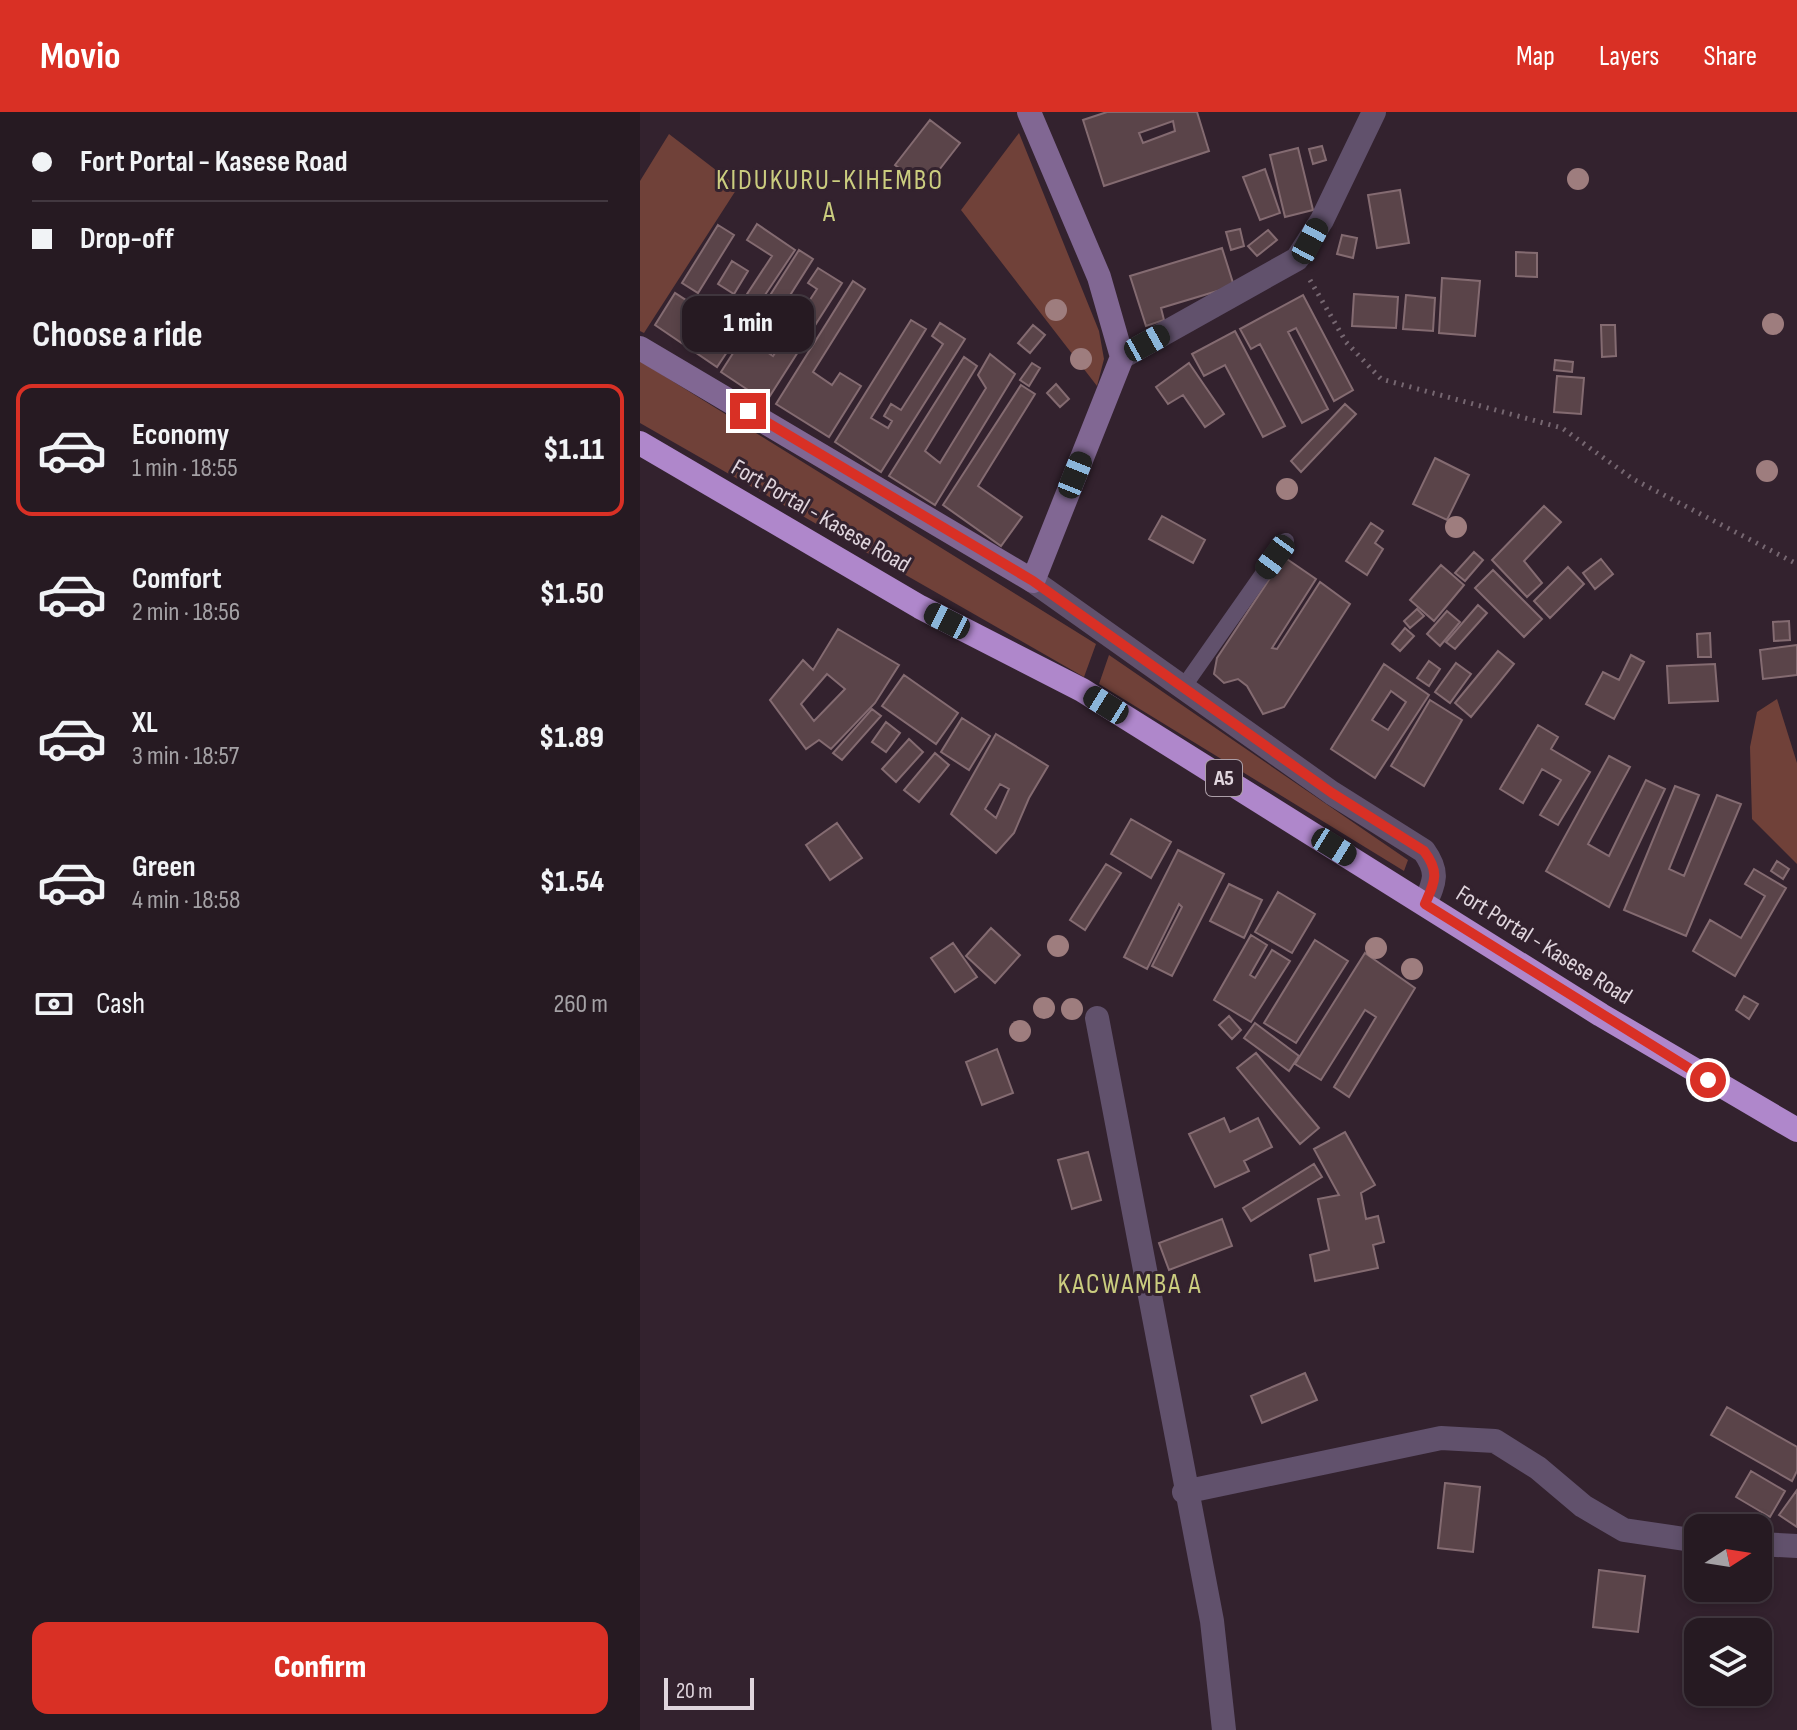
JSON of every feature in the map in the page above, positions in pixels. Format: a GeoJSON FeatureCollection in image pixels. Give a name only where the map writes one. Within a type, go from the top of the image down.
{"type":"FeatureCollection","features":[{"type":"Feature","properties":{"kind":"highway","name":"Fort Portal - Kasese Road"},"geometry":{"type":"LineString","coordinates":[[640,443],[920,607],[1082,690],[1601,1015],[1797,1130]]}},
{"type":"Feature","properties":{"kind":"street"},"geometry":{"type":"LineString","coordinates":[[1029,112],[1099,277],[1122,357],[1033,581]]}},
{"type":"Feature","properties":{"kind":"street"},"geometry":{"type":"LineString","coordinates":[[1122,357],[1297,259],[1322,220],[1374,112]]}},
{"type":"Feature","properties":{"kind":"street"},"geometry":{"type":"LineString","coordinates":[[640,348],[1033,581],[1332,793],[1424,851],[1435,866],[1437,878],[1425,904]]}},
{"type":"Feature","properties":{"kind":"street"},"geometry":{"type":"LineString","coordinates":[[1097,1018],[1184,1492],[1212,1621],[1224,1730]]}},
{"type":"Feature","properties":{"kind":"street"},"geometry":{"type":"LineString","coordinates":[[1184,1492],[1441,1438],[1495,1441],[1538,1468],[1583,1506],[1624,1530],[1684,1539]]}},
{"type":"Feature","properties":{"kind":"street"},"geometry":{"type":"LineString","coordinates":[[1772,1545],[1797,1546]]}},
{"type":"Feature","properties":{"kind":"lane"},"geometry":{"type":"LineString","coordinates":[[1182,689],[1286,541]]}},
{"type":"Feature","properties":{"kind":"path"},"geometry":{"type":"LineString","coordinates":[[1297,259],[1346,342],[1381,379],[1562,428],[1633,479],[1797,564]]}},
{"type":"Feature","properties":{"kind":"shaded area"},"geometry":{"type":"Polygon","coordinates":[[[1019,133],[1099,331],[1104,359],[1097,386],[961,210],[1019,133]]]}},
{"type":"Feature","properties":{"kind":"shaded area"},"geometry":{"type":"Polygon","coordinates":[[[669,134],[738,187],[644,333],[640,331],[640,181],[669,134]]]}},
{"type":"Feature","properties":{"kind":"shaded area"},"geometry":{"type":"Polygon","coordinates":[[[640,361],[1096,644],[1084,677],[640,423],[640,361]]]}},
{"type":"Feature","properties":{"kind":"shaded area"},"geometry":{"type":"Polygon","coordinates":[[[1109,655],[1408,860],[1404,871],[1099,684],[1109,655]]]}},
{"type":"Feature","properties":{"kind":"shaded area"},"geometry":{"type":"Polygon","coordinates":[[[1777,699],[1797,763],[1797,864],[1752,819],[1750,747],[1757,712],[1777,699]]]}},
{"type":"Feature","properties":{"kind":"building"},"geometry":{"type":"Polygon","coordinates":[[[1107,112],[1197,112],[1209,151],[1104,186],[1083,120],[1107,112]],[[1173,121],[1139,133],[1143,143],[1175,131],[1173,121]]]}},
{"type":"Feature","properties":{"kind":"building"},"geometry":{"type":"Polygon","coordinates":[[[930,120],[960,143],[925,188],[895,165],[930,120]]]}},
{"type":"Feature","properties":{"kind":"building"},"geometry":{"type":"Polygon","coordinates":[[[1322,146],[1326,160],[1313,164],[1309,149],[1322,146]]]}},
{"type":"Feature","properties":{"kind":"building"},"geometry":{"type":"Polygon","coordinates":[[[1298,148],[1313,210],[1285,217],[1270,155],[1298,148]]]}},
{"type":"Feature","properties":{"kind":"building"},"geometry":{"type":"Polygon","coordinates":[[[1265,169],[1280,213],[1260,220],[1243,177],[1265,169]]]}},
{"type":"Feature","properties":{"kind":"building"},"geometry":{"type":"Polygon","coordinates":[[[1400,190],[1409,243],[1377,248],[1368,195],[1400,190]]]}},
{"type":"Feature","properties":{"kind":"building"},"geometry":{"type":"Polygon","coordinates":[[[757,224],[795,250],[717,367],[655,325],[675,293],[726,326],[772,256],[747,240],[757,224]]]}},
{"type":"Feature","properties":{"kind":"building"},"geometry":{"type":"Polygon","coordinates":[[[718,225],[734,235],[698,293],[682,283],[718,225]]]}},
{"type":"Feature","properties":{"kind":"building"},"geometry":{"type":"Polygon","coordinates":[[[1240,229],[1244,246],[1231,250],[1226,232],[1240,229]]]}},
{"type":"Feature","properties":{"kind":"building"},"geometry":{"type":"Polygon","coordinates":[[[1268,230],[1277,240],[1257,256],[1248,246],[1268,230]]]}},
{"type":"Feature","properties":{"kind":"building"},"geometry":{"type":"Polygon","coordinates":[[[1342,235],[1357,238],[1353,258],[1337,254],[1342,235]]]}},
{"type":"Feature","properties":{"kind":"building"},"geometry":{"type":"Polygon","coordinates":[[[1222,248],[1234,286],[1161,308],[1164,320],[1146,326],[1130,276],[1222,248]]]}},
{"type":"Feature","properties":{"kind":"building"},"geometry":{"type":"Polygon","coordinates":[[[799,250],[813,259],[758,346],[773,356],[817,289],[808,283],[818,268],[842,283],[766,402],[721,372],[799,250]]]}},
{"type":"Feature","properties":{"kind":"building"},"geometry":{"type":"Polygon","coordinates":[[[1516,252],[1537,253],[1537,277],[1516,276],[1516,252]]]}},
{"type":"Feature","properties":{"kind":"building"},"geometry":{"type":"Polygon","coordinates":[[[732,261],[748,271],[734,294],[718,284],[732,261]]]}},
{"type":"Feature","properties":{"kind":"building"},"geometry":{"type":"Polygon","coordinates":[[[1442,278],[1480,281],[1475,336],[1439,333],[1442,278]]]}},
{"type":"Feature","properties":{"kind":"building"},"geometry":{"type":"Polygon","coordinates":[[[853,281],[865,289],[813,372],[832,385],[840,373],[861,386],[829,437],[776,404],[853,281]]]}},
{"type":"Feature","properties":{"kind":"building"},"geometry":{"type":"Polygon","coordinates":[[[1354,294],[1398,297],[1396,328],[1352,326],[1354,294]]]}},
{"type":"Feature","properties":{"kind":"building"},"geometry":{"type":"Polygon","coordinates":[[[1303,295],[1353,390],[1334,401],[1296,328],[1288,332],[1328,409],[1302,423],[1260,344],[1251,349],[1240,329],[1303,295]]]}},
{"type":"Feature","properties":{"kind":"building"},"geometry":{"type":"Polygon","coordinates":[[[1406,295],[1435,298],[1433,331],[1403,329],[1406,295]]]}},
{"type":"Feature","properties":{"kind":"building"},"geometry":{"type":"Polygon","coordinates":[[[911,320],[926,329],[871,418],[888,428],[892,421],[884,416],[891,404],[901,410],[943,344],[932,336],[940,323],[965,339],[881,472],[835,442],[911,320]]]}},
{"type":"Feature","properties":{"kind":"building"},"geometry":{"type":"Polygon","coordinates":[[[1033,325],[1045,335],[1030,353],[1018,343],[1033,325]]]}},
{"type":"Feature","properties":{"kind":"building"},"geometry":{"type":"Polygon","coordinates":[[[1601,325],[1615,325],[1616,356],[1602,357],[1601,325]]]}},
{"type":"Feature","properties":{"kind":"building"},"geometry":{"type":"Polygon","coordinates":[[[1235,331],[1285,426],[1263,437],[1225,365],[1204,376],[1192,354],[1235,331]]]}},
{"type":"Feature","properties":{"kind":"building"},"geometry":{"type":"Polygon","coordinates":[[[990,354],[1015,374],[935,505],[889,476],[964,357],[977,366],[925,451],[940,463],[986,388],[978,375],[990,354]]]}},
{"type":"Feature","properties":{"kind":"building"},"geometry":{"type":"Polygon","coordinates":[[[1555,360],[1573,362],[1572,372],[1554,370],[1555,360]]]}},
{"type":"Feature","properties":{"kind":"building"},"geometry":{"type":"Polygon","coordinates":[[[1032,363],[1040,368],[1029,386],[1020,380],[1032,363]]]}},
{"type":"Feature","properties":{"kind":"building"},"geometry":{"type":"Polygon","coordinates":[[[1189,363],[1224,414],[1205,427],[1183,395],[1168,404],[1156,387],[1189,363]]]}},
{"type":"Feature","properties":{"kind":"building"},"geometry":{"type":"Polygon","coordinates":[[[1557,376],[1584,378],[1581,414],[1554,412],[1557,376]]]}},
{"type":"Feature","properties":{"kind":"building"},"geometry":{"type":"Polygon","coordinates":[[[1056,384],[1069,399],[1060,407],[1047,393],[1056,384]]]}},
{"type":"Feature","properties":{"kind":"building"},"geometry":{"type":"Polygon","coordinates":[[[1021,385],[1035,394],[978,486],[1022,517],[1001,546],[943,505],[1021,385]]]}},
{"type":"Feature","properties":{"kind":"building"},"geometry":{"type":"Polygon","coordinates":[[[1345,404],[1356,414],[1301,472],[1291,461],[1345,404]]]}},
{"type":"Feature","properties":{"kind":"building"},"geometry":{"type":"Polygon","coordinates":[[[1435,458],[1469,475],[1447,520],[1413,504],[1435,458]]]}},
{"type":"Feature","properties":{"kind":"building"},"geometry":{"type":"Polygon","coordinates":[[[1544,506],[1561,522],[1524,561],[1542,583],[1527,597],[1492,560],[1544,506]]]}},
{"type":"Feature","properties":{"kind":"building"},"geometry":{"type":"Polygon","coordinates":[[[1162,516],[1205,540],[1193,563],[1149,539],[1162,516]]]}},
{"type":"Feature","properties":{"kind":"building"},"geometry":{"type":"Polygon","coordinates":[[[1371,523],[1383,531],[1375,543],[1383,549],[1367,575],[1346,561],[1371,523]]]}},
{"type":"Feature","properties":{"kind":"building"},"geometry":{"type":"Polygon","coordinates":[[[1474,552],[1483,560],[1465,581],[1455,573],[1474,552]]]}},
{"type":"Feature","properties":{"kind":"building"},"geometry":{"type":"Polygon","coordinates":[[[1284,557],[1316,579],[1272,648],[1277,649],[1320,582],[1350,604],[1284,707],[1263,714],[1247,686],[1238,679],[1224,683],[1214,674],[1217,658],[1284,557]]]}},
{"type":"Feature","properties":{"kind":"building"},"geometry":{"type":"Polygon","coordinates":[[[1601,559],[1613,574],[1595,589],[1583,573],[1601,559]]]}},
{"type":"Feature","properties":{"kind":"building"},"geometry":{"type":"Polygon","coordinates":[[[1441,565],[1464,585],[1434,621],[1410,600],[1441,565]]]}},
{"type":"Feature","properties":{"kind":"building"},"geometry":{"type":"Polygon","coordinates":[[[1568,567],[1584,584],[1550,618],[1534,601],[1568,567]]]}},
{"type":"Feature","properties":{"kind":"building"},"geometry":{"type":"Polygon","coordinates":[[[1493,570],[1542,619],[1524,637],[1475,588],[1493,570]]]}},
{"type":"Feature","properties":{"kind":"building"},"geometry":{"type":"Polygon","coordinates":[[[1478,605],[1487,613],[1455,649],[1446,642],[1478,605]]]}},
{"type":"Feature","properties":{"kind":"building"},"geometry":{"type":"Polygon","coordinates":[[[1417,609],[1424,616],[1410,628],[1404,621],[1417,609]]]}},
{"type":"Feature","properties":{"kind":"building"},"geometry":{"type":"Polygon","coordinates":[[[1447,611],[1460,622],[1440,646],[1427,634],[1447,611]]]}},
{"type":"Feature","properties":{"kind":"building"},"geometry":{"type":"Polygon","coordinates":[[[1789,621],[1790,640],[1774,641],[1773,622],[1789,621]]]}},
{"type":"Feature","properties":{"kind":"building"},"geometry":{"type":"Polygon","coordinates":[[[1405,628],[1414,636],[1400,651],[1392,644],[1405,628]]]}},
{"type":"Feature","properties":{"kind":"building"},"geometry":{"type":"Polygon","coordinates":[[[838,629],[899,665],[875,703],[831,749],[819,740],[806,749],[770,700],[803,660],[813,670],[838,629]],[[827,674],[801,704],[814,721],[845,689],[827,674]]]}},
{"type":"Feature","properties":{"kind":"building"},"geometry":{"type":"Polygon","coordinates":[[[1710,633],[1711,657],[1698,657],[1697,634],[1710,633]]]}},
{"type":"Feature","properties":{"kind":"building"},"geometry":{"type":"Polygon","coordinates":[[[1797,645],[1797,675],[1763,679],[1760,650],[1797,645]]]}},
{"type":"Feature","properties":{"kind":"building"},"geometry":{"type":"Polygon","coordinates":[[[1498,651],[1514,664],[1471,717],[1455,703],[1498,651]]]}},
{"type":"Feature","properties":{"kind":"building"},"geometry":{"type":"Polygon","coordinates":[[[1631,655],[1644,662],[1614,719],[1586,704],[1603,672],[1619,680],[1631,655]]]}},
{"type":"Feature","properties":{"kind":"building"},"geometry":{"type":"Polygon","coordinates":[[[1429,661],[1440,669],[1429,686],[1417,678],[1429,661]]]}},
{"type":"Feature","properties":{"kind":"building"},"geometry":{"type":"Polygon","coordinates":[[[1456,663],[1471,674],[1450,703],[1435,692],[1456,663]]]}},
{"type":"Feature","properties":{"kind":"building"},"geometry":{"type":"Polygon","coordinates":[[[1384,664],[1429,695],[1375,778],[1331,749],[1384,664]],[[1391,691],[1372,720],[1388,730],[1406,702],[1391,691]]]}},
{"type":"Feature","properties":{"kind":"building"},"geometry":{"type":"Polygon","coordinates":[[[1715,664],[1718,701],[1669,703],[1667,666],[1715,664]]]}},
{"type":"Feature","properties":{"kind":"building"},"geometry":{"type":"Polygon","coordinates":[[[904,675],[958,713],[936,744],[882,706],[904,675]]]}},
{"type":"Feature","properties":{"kind":"building"},"geometry":{"type":"Polygon","coordinates":[[[1430,700],[1462,720],[1424,786],[1391,766],[1430,700]]]}},
{"type":"Feature","properties":{"kind":"building"},"geometry":{"type":"Polygon","coordinates":[[[872,709],[881,716],[842,760],[833,753],[872,709]]]}},
{"type":"Feature","properties":{"kind":"building"},"geometry":{"type":"Polygon","coordinates":[[[962,718],[990,736],[969,770],[941,752],[962,718]]]}},
{"type":"Feature","properties":{"kind":"building"},"geometry":{"type":"Polygon","coordinates":[[[886,722],[900,733],[886,752],[872,742],[886,722]]]}},
{"type":"Feature","properties":{"kind":"building"},"geometry":{"type":"Polygon","coordinates":[[[1538,725],[1558,737],[1551,749],[1590,772],[1558,825],[1540,815],[1561,780],[1542,769],[1523,803],[1500,789],[1538,725]]]}},
{"type":"Feature","properties":{"kind":"building"},"geometry":{"type":"Polygon","coordinates":[[[996,734],[1048,766],[1029,798],[1014,833],[996,853],[951,814],[996,734]],[[1000,784],[985,809],[996,818],[1009,789],[1000,784]]]}},
{"type":"Feature","properties":{"kind":"building"},"geometry":{"type":"Polygon","coordinates":[[[909,739],[923,752],[896,782],[882,769],[909,739]]]}},
{"type":"Feature","properties":{"kind":"building"},"geometry":{"type":"Polygon","coordinates":[[[935,753],[949,765],[919,802],[904,790],[935,753]]]}},
{"type":"Feature","properties":{"kind":"building"},"geometry":{"type":"Polygon","coordinates":[[[1609,756],[1630,767],[1588,844],[1609,856],[1646,780],[1665,789],[1609,907],[1546,871],[1609,756]]]}},
{"type":"Feature","properties":{"kind":"building"},"geometry":{"type":"Polygon","coordinates":[[[1675,786],[1699,795],[1669,869],[1684,876],[1717,795],[1741,804],[1686,936],[1624,910],[1675,786]]]}},
{"type":"Feature","properties":{"kind":"building"},"geometry":{"type":"Polygon","coordinates":[[[1131,819],[1171,842],[1151,878],[1111,854],[1131,819]]]}},
{"type":"Feature","properties":{"kind":"building"},"geometry":{"type":"Polygon","coordinates":[[[837,823],[862,858],[830,880],[806,845],[837,823]]]}},
{"type":"Feature","properties":{"kind":"building"},"geometry":{"type":"Polygon","coordinates":[[[1178,850],[1224,874],[1172,976],[1152,966],[1182,907],[1179,904],[1147,969],[1124,957],[1178,850]]]}},
{"type":"Feature","properties":{"kind":"building"},"geometry":{"type":"Polygon","coordinates":[[[1777,861],[1789,869],[1783,879],[1771,871],[1777,861]]]}},
{"type":"Feature","properties":{"kind":"building"},"geometry":{"type":"Polygon","coordinates":[[[1106,864],[1121,873],[1085,930],[1070,920],[1106,864]]]}},
{"type":"Feature","properties":{"kind":"building"},"geometry":{"type":"Polygon","coordinates":[[[1754,869],[1786,888],[1735,976],[1693,951],[1710,920],[1741,938],[1765,896],[1745,884],[1754,869]]]}},
{"type":"Feature","properties":{"kind":"building"},"geometry":{"type":"Polygon","coordinates":[[[1229,884],[1262,900],[1244,938],[1210,921],[1229,884]]]}},
{"type":"Feature","properties":{"kind":"building"},"geometry":{"type":"Polygon","coordinates":[[[1278,892],[1315,914],[1292,953],[1255,932],[1278,892]]]}},
{"type":"Feature","properties":{"kind":"building"},"geometry":{"type":"Polygon","coordinates":[[[991,928],[1020,955],[995,983],[966,956],[991,928]]]}},
{"type":"Feature","properties":{"kind":"building"},"geometry":{"type":"Polygon","coordinates":[[[1251,935],[1267,945],[1250,975],[1255,978],[1272,950],[1290,961],[1251,1022],[1214,1000],[1251,935]]]}},
{"type":"Feature","properties":{"kind":"building"},"geometry":{"type":"Polygon","coordinates":[[[1315,940],[1348,961],[1296,1043],[1264,1023],[1315,940]]]}},
{"type":"Feature","properties":{"kind":"building"},"geometry":{"type":"Polygon","coordinates":[[[953,943],[977,977],[955,992],[931,958],[953,943]]]}},
{"type":"Feature","properties":{"kind":"building"},"geometry":{"type":"Polygon","coordinates":[[[1365,953],[1415,988],[1349,1097],[1334,1087],[1376,1017],[1365,1010],[1321,1080],[1295,1064],[1365,953]]]}},
{"type":"Feature","properties":{"kind":"building"},"geometry":{"type":"Polygon","coordinates":[[[1744,996],[1758,1004],[1749,1019],[1736,1010],[1744,996]]]}},
{"type":"Feature","properties":{"kind":"building"},"geometry":{"type":"Polygon","coordinates":[[[1229,1016],[1241,1030],[1232,1039],[1219,1025],[1229,1016]]]}},
{"type":"Feature","properties":{"kind":"building"},"geometry":{"type":"Polygon","coordinates":[[[1255,1023],[1299,1056],[1289,1071],[1244,1038],[1255,1023]]]}},
{"type":"Feature","properties":{"kind":"building"},"geometry":{"type":"Polygon","coordinates":[[[997,1049],[1013,1093],[982,1105],[966,1062],[997,1049]]]}},
{"type":"Feature","properties":{"kind":"building"},"geometry":{"type":"Polygon","coordinates":[[[1256,1053],[1319,1128],[1300,1144],[1237,1068],[1256,1053]]]}},
{"type":"Feature","properties":{"kind":"building"},"geometry":{"type":"Polygon","coordinates":[[[1224,1118],[1230,1132],[1258,1118],[1272,1147],[1244,1161],[1249,1171],[1215,1187],[1189,1134],[1224,1118]]]}},
{"type":"Feature","properties":{"kind":"building"},"geometry":{"type":"Polygon","coordinates":[[[1345,1132],[1375,1185],[1361,1193],[1366,1219],[1378,1216],[1384,1242],[1373,1245],[1378,1268],[1315,1281],[1310,1255],[1329,1250],[1318,1199],[1339,1195],[1314,1149],[1345,1132]]]}},
{"type":"Feature","properties":{"kind":"building"},"geometry":{"type":"Polygon","coordinates":[[[1088,1152],[1101,1200],[1072,1209],[1058,1160],[1088,1152]]]}},
{"type":"Feature","properties":{"kind":"building"},"geometry":{"type":"Polygon","coordinates":[[[1314,1164],[1322,1177],[1251,1221],[1243,1208],[1314,1164]]]}},
{"type":"Feature","properties":{"kind":"building"},"geometry":{"type":"Polygon","coordinates":[[[1222,1219],[1232,1246],[1169,1270],[1159,1243],[1222,1219]]]}},
{"type":"Feature","properties":{"kind":"building"},"geometry":{"type":"Polygon","coordinates":[[[1305,1373],[1317,1400],[1262,1423],[1251,1396],[1305,1373]]]}},
{"type":"Feature","properties":{"kind":"building"},"geometry":{"type":"Polygon","coordinates":[[[1727,1407],[1797,1447],[1797,1471],[1792,1481],[1711,1435],[1727,1407]]]}},
{"type":"Feature","properties":{"kind":"building"},"geometry":{"type":"Polygon","coordinates":[[[1751,1471],[1785,1491],[1772,1514],[1765,1514],[1736,1497],[1751,1471]]]}},
{"type":"Feature","properties":{"kind":"building"},"geometry":{"type":"Polygon","coordinates":[[[1445,1483],[1480,1487],[1473,1552],[1438,1548],[1445,1483]]]}},
{"type":"Feature","properties":{"kind":"building"},"geometry":{"type":"Polygon","coordinates":[[[1797,1490],[1797,1527],[1779,1515],[1797,1490]]]}},
{"type":"Feature","properties":{"kind":"building"},"geometry":{"type":"Polygon","coordinates":[[[1599,1570],[1645,1576],[1638,1632],[1593,1627],[1599,1570]]]}},
{"type":"Feature","properties":{"kind":"district","name":"KIDUKURU-KIHEMBO A"},"geometry":{"type":"Point","coordinates":[830,196]}},
{"type":"Feature","properties":{"kind":"district","name":"KACWAMBA A"},"geometry":{"type":"Point","coordinates":[1130,1284]}},
{"type":"Feature","properties":{"kind":"route"},"geometry":{"type":"LineString","coordinates":[[748,411],[1033,581],[1332,793],[1424,851],[1435,866],[1437,878],[1425,904],[1708,1080]]}}]}
